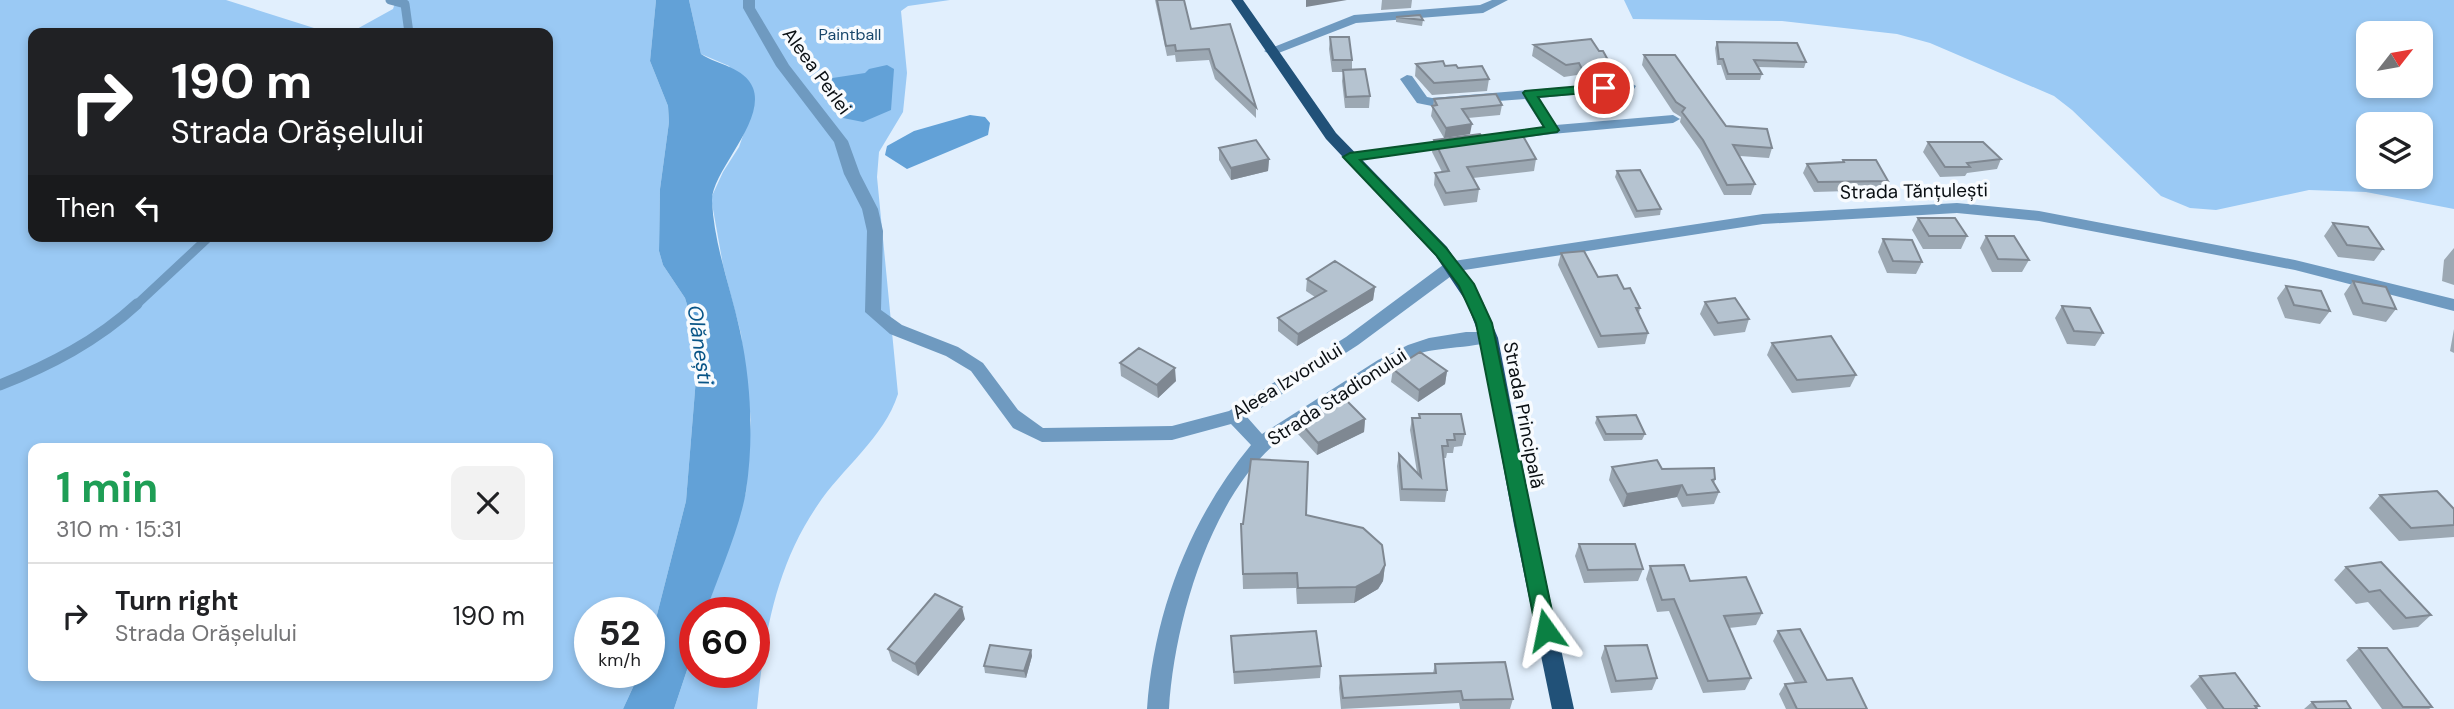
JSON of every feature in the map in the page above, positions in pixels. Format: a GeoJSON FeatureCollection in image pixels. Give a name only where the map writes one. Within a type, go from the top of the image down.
{"type":"FeatureCollection","features":[{"type":"Feature","properties":{"kind":"main road","name":"Strada Principală"},"geometry":{"type":"LineString","coordinates":[[1237,0],[1314,114],[1350,157],[1453,266],[1475,302],[1489,338],[1524,525],[1563,709]]}},
{"type":"Feature","properties":{"kind":"street","name":"Aleea Perlei"},"geometry":{"type":"LineString","coordinates":[[749,0],[749,8],[783,66],[841,141],[852,174],[870,209],[875,231],[873,312],[882,322],[902,333],[952,351],[975,365],[989,379],[1016,423]]}},
{"type":"Feature","properties":{"kind":"street"},"geometry":{"type":"LineString","coordinates":[[1271,51],[1354,19],[1483,9],[1502,0]]}},
{"type":"Feature","properties":{"kind":"street"},"geometry":{"type":"LineString","coordinates":[[1407,79],[1417,95],[1427,102],[1629,86]]}},
{"type":"Feature","properties":{"kind":"street"},"geometry":{"type":"LineString","coordinates":[[1529,93],[1552,130]]}},
{"type":"Feature","properties":{"kind":"street"},"geometry":{"type":"LineString","coordinates":[[1350,157],[1552,130],[1673,119]]}},
{"type":"Feature","properties":{"kind":"street","name":"Strada Tănțulești"},"geometry":{"type":"LineString","coordinates":[[1453,266],[1732,221],[1957,208],[2039,216],[2295,265],[2454,305]]}},
{"type":"Feature","properties":{"kind":"street","name":"Aleea Izvorului"},"geometry":{"type":"LineString","coordinates":[[1016,423],[1042,435],[1172,433],[1212,425],[1235,416],[1352,341],[1453,266]]}},
{"type":"Feature","properties":{"kind":"street","name":"Strada Stadionului"},"geometry":{"type":"LineString","coordinates":[[1158,709],[1158,684],[1172,615],[1219,503],[1262,445],[1412,349],[1453,337],[1489,338]]}},
{"type":"Feature","properties":{"kind":"street"},"geometry":{"type":"LineString","coordinates":[[1235,416],[1262,445]]}},
{"type":"Feature","properties":{"kind":"lane"},"geometry":{"type":"LineString","coordinates":[[390,0],[405,4],[408,28]]}},
{"type":"Feature","properties":{"kind":"lane"},"geometry":{"type":"LineString","coordinates":[[0,386],[57,362],[124,317],[204,242]]}},
{"type":"Feature","properties":{"kind":"green space"},"geometry":{"type":"Polygon","coordinates":[[[0,0],[226,0],[314,28],[28,28],[28,242],[553,242],[553,28],[359,28],[393,9],[396,0],[656,0],[650,61],[668,106],[669,122],[660,189],[659,251],[663,265],[685,298],[693,324],[697,366],[686,501],[662,597],[574,597],[574,688],[633,688],[623,709],[0,709],[0,0]]]}},
{"type":"Feature","properties":{"kind":"green space","name":"Paintball"},"geometry":{"type":"Polygon","coordinates":[[[689,0],[950,0],[908,6],[901,11],[907,73],[903,112],[879,152],[877,177],[898,394],[883,425],[827,492],[803,530],[781,578],[770,620],[770,597],[711,597],[746,492],[751,420],[741,334],[723,265],[711,198],[739,147],[753,107],[729,66],[701,54],[689,0]]]}},
{"type":"Feature","properties":{"kind":"green space"},"geometry":{"type":"Polygon","coordinates":[[[1624,0],[2454,0],[2454,209],[2366,192],[2309,190],[2216,210],[2190,208],[2161,196],[2054,96],[1930,43],[1897,34],[1782,21],[1633,19],[1624,0]]]}},
{"type":"Feature","properties":{"kind":"green space"},"geometry":{"type":"Polygon","coordinates":[[[681,688],[759,688],[757,709],[674,709],[681,688]]]}},
{"type":"Feature","properties":{"kind":"water","name":"Olănești"},"geometry":{"type":"Polygon","coordinates":[[[656,0],[689,0],[701,54],[744,75],[753,88],[755,101],[752,116],[720,176],[712,201],[719,250],[744,350],[749,390],[750,451],[746,491],[739,520],[712,597],[679,597],[681,688],[674,709],[623,709],[633,688],[665,688],[665,597],[662,597],[686,501],[697,366],[693,324],[685,298],[663,265],[659,251],[660,189],[669,122],[668,106],[650,61],[656,0]]]}},
{"type":"Feature","properties":{"kind":"water"},"geometry":{"type":"Polygon","coordinates":[[[887,65],[894,69],[891,110],[863,122],[838,117],[843,108],[829,100],[820,86],[826,79],[865,73],[869,69],[887,65]]]}},
{"type":"Feature","properties":{"kind":"water"},"geometry":{"type":"Polygon","coordinates":[[[970,115],[985,117],[990,123],[988,135],[907,169],[885,155],[887,146],[914,131],[970,115]]]}},
{"type":"Feature","properties":{"kind":"building"},"geometry":{"type":"Polygon","coordinates":[[[1157,0],[1184,0],[1191,29],[1230,24],[1256,107],[1215,68],[1209,49],[1176,51],[1175,45],[1166,46],[1157,0]]]}},
{"type":"Feature","properties":{"kind":"building"},"geometry":{"type":"Polygon","coordinates":[[[1420,15],[1423,20],[1396,17],[1420,15]]]}},
{"type":"Feature","properties":{"kind":"building"},"geometry":{"type":"Polygon","coordinates":[[[1330,37],[1349,37],[1352,60],[1333,60],[1330,37]]]}},
{"type":"Feature","properties":{"kind":"building"},"geometry":{"type":"Polygon","coordinates":[[[1591,39],[1599,51],[1603,51],[1613,69],[1583,71],[1579,63],[1566,65],[1534,45],[1591,39]]]}},
{"type":"Feature","properties":{"kind":"building"},"geometry":{"type":"Polygon","coordinates":[[[1717,42],[1797,43],[1806,62],[1754,60],[1762,74],[1728,74],[1723,59],[1719,59],[1717,42]]]}},
{"type":"Feature","properties":{"kind":"building"},"geometry":{"type":"Polygon","coordinates":[[[1644,55],[1675,55],[1726,126],[1767,129],[1772,148],[1733,145],[1755,184],[1727,185],[1703,140],[1682,112],[1685,108],[1676,102],[1644,55]]]}},
{"type":"Feature","properties":{"kind":"building"},"geometry":{"type":"Polygon","coordinates":[[[1443,61],[1445,66],[1456,65],[1458,68],[1482,66],[1489,79],[1434,83],[1416,64],[1443,61]]]}},
{"type":"Feature","properties":{"kind":"building"},"geometry":{"type":"Polygon","coordinates":[[[1365,69],[1370,96],[1346,97],[1343,70],[1365,69]]]}},
{"type":"Feature","properties":{"kind":"building"},"geometry":{"type":"Polygon","coordinates":[[[1620,81],[1626,91],[1595,94],[1590,84],[1620,81]]]}},
{"type":"Feature","properties":{"kind":"building"},"geometry":{"type":"Polygon","coordinates":[[[1496,94],[1502,105],[1462,109],[1472,124],[1446,128],[1432,106],[1437,105],[1434,99],[1496,94]]]}},
{"type":"Feature","properties":{"kind":"building"},"geometry":{"type":"Polygon","coordinates":[[[1480,134],[1484,140],[1523,136],[1536,159],[1467,167],[1479,189],[1446,193],[1435,173],[1449,171],[1434,140],[1480,134]]]}},
{"type":"Feature","properties":{"kind":"building"},"geometry":{"type":"Polygon","coordinates":[[[1256,140],[1269,159],[1231,168],[1219,148],[1256,140]]]}},
{"type":"Feature","properties":{"kind":"building"},"geometry":{"type":"Polygon","coordinates":[[[1928,142],[1983,142],[2001,159],[1967,163],[1970,167],[1945,167],[1928,142]]]}},
{"type":"Feature","properties":{"kind":"building"},"geometry":{"type":"Polygon","coordinates":[[[1843,160],[1876,160],[1888,181],[1818,182],[1807,164],[1844,162],[1843,160]]]}},
{"type":"Feature","properties":{"kind":"building"},"geometry":{"type":"Polygon","coordinates":[[[1640,170],[1661,209],[1637,211],[1617,171],[1640,170]]]}},
{"type":"Feature","properties":{"kind":"building"},"geometry":{"type":"Polygon","coordinates":[[[1918,218],[1955,218],[1967,236],[1929,236],[1918,218]]]}},
{"type":"Feature","properties":{"kind":"building"},"geometry":{"type":"Polygon","coordinates":[[[2333,223],[2368,227],[2383,249],[2347,245],[2333,223]]]}},
{"type":"Feature","properties":{"kind":"building"},"geometry":{"type":"Polygon","coordinates":[[[1986,236],[2014,236],[2029,260],[1998,259],[1986,236]]]}},
{"type":"Feature","properties":{"kind":"building"},"geometry":{"type":"Polygon","coordinates":[[[1883,239],[1912,240],[1922,262],[1893,261],[1883,239]]]}},
{"type":"Feature","properties":{"kind":"building"},"geometry":{"type":"Polygon","coordinates":[[[1584,251],[1598,277],[1617,275],[1624,289],[1630,288],[1648,333],[1601,336],[1561,253],[1584,251]]]}},
{"type":"Feature","properties":{"kind":"building"},"geometry":{"type":"Polygon","coordinates":[[[1335,261],[1375,287],[1298,334],[1278,318],[1326,291],[1307,279],[1335,261]]]}},
{"type":"Feature","properties":{"kind":"building"},"geometry":{"type":"Polygon","coordinates":[[[2353,281],[2386,287],[2396,309],[2363,303],[2353,281]]]}},
{"type":"Feature","properties":{"kind":"building"},"geometry":{"type":"Polygon","coordinates":[[[2286,286],[2321,291],[2330,311],[2294,305],[2286,286]]]}},
{"type":"Feature","properties":{"kind":"building"},"geometry":{"type":"Polygon","coordinates":[[[1735,298],[1749,319],[1718,323],[1705,302],[1735,298]]]}},
{"type":"Feature","properties":{"kind":"building"},"geometry":{"type":"Polygon","coordinates":[[[2062,306],[2090,308],[2103,333],[2074,331],[2062,306]]]}},
{"type":"Feature","properties":{"kind":"building"},"geometry":{"type":"Polygon","coordinates":[[[1831,336],[1856,375],[1797,380],[1772,343],[1831,336]]]}},
{"type":"Feature","properties":{"kind":"building"},"geometry":{"type":"Polygon","coordinates":[[[1139,348],[1175,368],[1157,385],[1120,363],[1139,348]]]}},
{"type":"Feature","properties":{"kind":"building"},"geometry":{"type":"Polygon","coordinates":[[[1420,352],[1447,371],[1419,390],[1393,369],[1420,352]]]}},
{"type":"Feature","properties":{"kind":"building"},"geometry":{"type":"Polygon","coordinates":[[[1345,399],[1365,419],[1318,443],[1299,421],[1345,399]]]}},
{"type":"Feature","properties":{"kind":"building"},"geometry":{"type":"Polygon","coordinates":[[[1419,414],[1461,414],[1465,434],[1454,434],[1455,440],[1447,440],[1448,446],[1442,446],[1447,490],[1402,489],[1399,454],[1421,477],[1412,418],[1420,418],[1419,414]]]}},
{"type":"Feature","properties":{"kind":"building"},"geometry":{"type":"Polygon","coordinates":[[[1636,415],[1645,434],[1606,434],[1597,417],[1636,415]]]}},
{"type":"Feature","properties":{"kind":"building"},"geometry":{"type":"Polygon","coordinates":[[[1251,459],[1308,462],[1306,515],[1363,528],[1382,545],[1385,565],[1380,574],[1356,587],[1298,588],[1297,573],[1243,574],[1241,524],[1251,459]]]}},
{"type":"Feature","properties":{"kind":"building"},"geometry":{"type":"Polygon","coordinates":[[[1657,460],[1662,469],[1714,468],[1715,479],[1712,480],[1719,492],[1687,495],[1682,485],[1627,494],[1612,467],[1657,460]]]}},
{"type":"Feature","properties":{"kind":"building"},"geometry":{"type":"Polygon","coordinates":[[[2437,491],[2454,509],[2454,525],[2411,528],[2380,495],[2437,491]]]}},
{"type":"Feature","properties":{"kind":"building"},"geometry":{"type":"Polygon","coordinates":[[[1579,544],[1635,544],[1643,569],[1588,570],[1579,544]]]}},
{"type":"Feature","properties":{"kind":"building"},"geometry":{"type":"Polygon","coordinates":[[[2381,562],[2431,615],[2406,618],[2380,590],[2369,592],[2346,567],[2381,562]]]}},
{"type":"Feature","properties":{"kind":"building"},"geometry":{"type":"Polygon","coordinates":[[[1684,565],[1690,581],[1746,577],[1762,613],[1724,616],[1751,678],[1708,681],[1674,599],[1662,600],[1650,566],[1684,565]]]}},
{"type":"Feature","properties":{"kind":"building"},"geometry":{"type":"Polygon","coordinates":[[[935,594],[962,607],[915,664],[888,649],[935,594]]]}},
{"type":"Feature","properties":{"kind":"building"},"geometry":{"type":"Polygon","coordinates":[[[1800,629],[1827,680],[1852,678],[1867,709],[1797,709],[1785,684],[1806,682],[1778,631],[1800,629]]]}},
{"type":"Feature","properties":{"kind":"building"},"geometry":{"type":"Polygon","coordinates":[[[1316,631],[1321,666],[1234,672],[1231,636],[1316,631]]]}},
{"type":"Feature","properties":{"kind":"building"},"geometry":{"type":"Polygon","coordinates":[[[990,645],[1031,650],[1024,671],[984,666],[990,645]]]}},
{"type":"Feature","properties":{"kind":"building"},"geometry":{"type":"Polygon","coordinates":[[[1647,645],[1657,678],[1616,681],[1605,646],[1647,645]]]}},
{"type":"Feature","properties":{"kind":"building"},"geometry":{"type":"Polygon","coordinates":[[[2359,648],[2387,648],[2432,707],[2403,707],[2359,648]]]}},
{"type":"Feature","properties":{"kind":"building"},"geometry":{"type":"Polygon","coordinates":[[[1505,662],[1513,699],[1463,700],[1461,691],[1343,698],[1340,676],[1436,673],[1435,664],[1505,662]]]}},
{"type":"Feature","properties":{"kind":"building"},"geometry":{"type":"Polygon","coordinates":[[[2235,673],[2259,706],[2255,706],[2257,709],[2224,709],[2200,676],[2235,673]]]}},
{"type":"Feature","properties":{"kind":"building"},"geometry":{"type":"Polygon","coordinates":[[[2346,701],[2351,709],[2317,709],[2312,702],[2346,701]]]}},
{"type":"Feature","properties":{"kind":"route"},"geometry":{"type":"LineString","coordinates":[[1546,630],[1484,323],[1466,284],[1441,251],[1350,157],[1552,130],[1529,93],[1604,88]]}}]}
